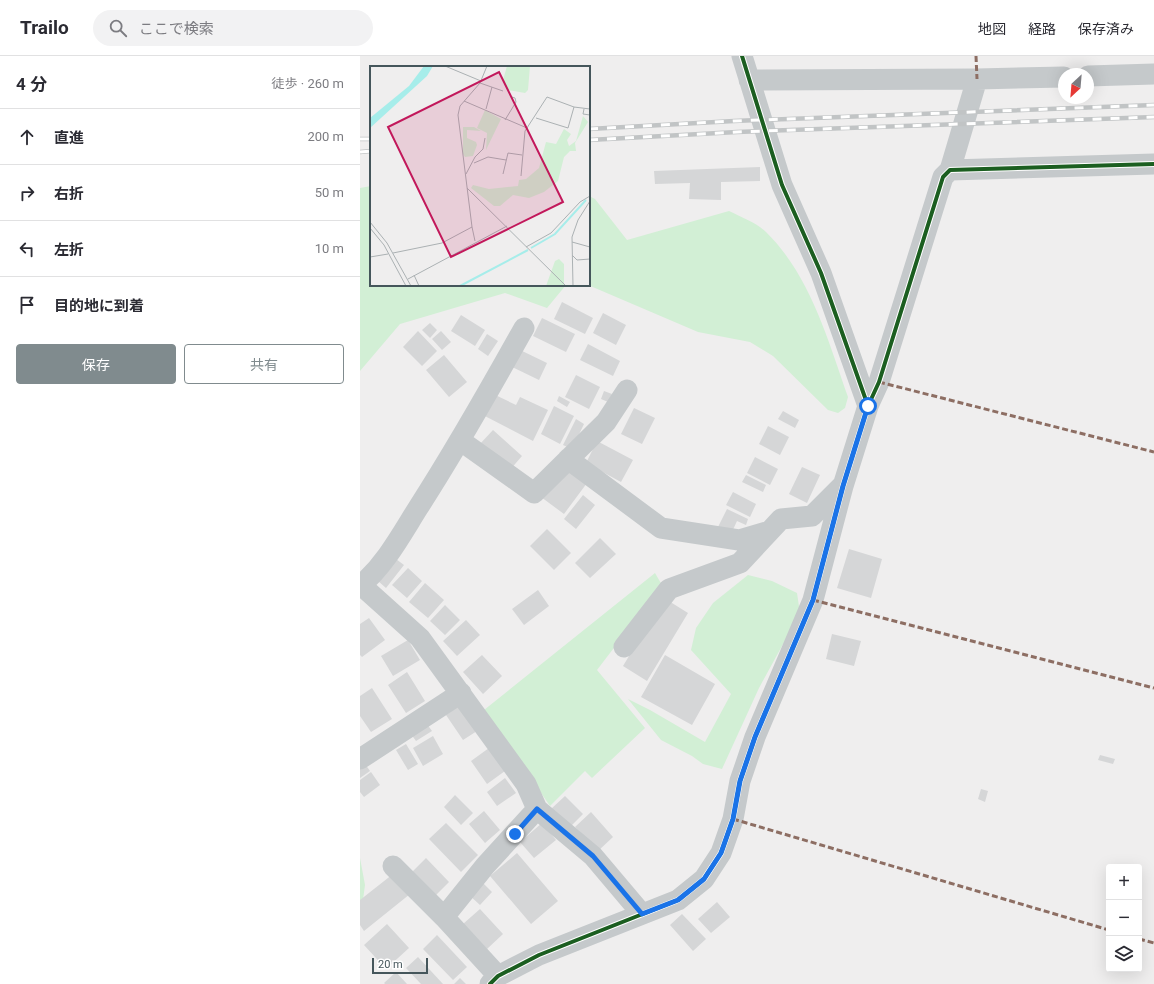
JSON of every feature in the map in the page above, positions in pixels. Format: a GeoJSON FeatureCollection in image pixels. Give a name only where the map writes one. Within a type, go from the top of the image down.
{"type":"FeatureCollection","features":[{"type":"Feature","properties":{"kind":"street"},"geometry":{"type":"LineString","coordinates":[[742,56],[782,185],[821,273],[868,406]]}},
{"type":"Feature","properties":{"kind":"street"},"geometry":{"type":"LineString","coordinates":[[1094,76],[1154,74]]}},
{"type":"Feature","properties":{"kind":"street"},"geometry":{"type":"LineString","coordinates":[[749,80],[1058,77]]}},
{"type":"Feature","properties":{"kind":"street"},"geometry":{"type":"LineString","coordinates":[[394,866],[444,917],[494,980],[539,955],[678,900],[704,879],[721,853],[733,819],[740,781],[755,737],[813,600],[843,486],[868,406],[879,382],[944,177],[950,170],[977,79]]}},
{"type":"Feature","properties":{"kind":"street"},"geometry":{"type":"LineString","coordinates":[[950,170],[1154,164]]}},
{"type":"Feature","properties":{"kind":"street"},"geometry":{"type":"LineString","coordinates":[[524,328],[461,441],[393,548],[375,572],[360,585],[420,638],[526,784],[537,809],[593,856],[642,914]]}},
{"type":"Feature","properties":{"kind":"street"},"geometry":{"type":"LineString","coordinates":[[461,441],[534,494],[606,422],[627,390]]}},
{"type":"Feature","properties":{"kind":"street"},"geometry":{"type":"LineString","coordinates":[[568,459],[661,528],[739,540],[771,530]]}},
{"type":"Feature","properties":{"kind":"street"},"geometry":{"type":"LineString","coordinates":[[624,647],[668,589],[740,562],[781,519],[812,516],[843,486]]}},
{"type":"Feature","properties":{"kind":"street"},"geometry":{"type":"LineString","coordinates":[[360,759],[461,693]]}},
{"type":"Feature","properties":{"kind":"street"},"geometry":{"type":"LineString","coordinates":[[444,917],[485,866],[537,809]]}},
{"type":"Feature","properties":{"kind":"green space"},"geometry":{"type":"Polygon","coordinates":[[[370,186],[370,286],[565,286],[547,308],[505,293],[400,324],[360,371],[360,188],[370,186]]]}},
{"type":"Feature","properties":{"kind":"green space"},"geometry":{"type":"Polygon","coordinates":[[[590,196],[595,199],[627,240],[729,211],[749,220],[766,232],[795,268],[816,309],[848,397],[845,408],[838,413],[828,410],[773,356],[750,342],[698,332],[590,286],[590,196]]]}},
{"type":"Feature","properties":{"kind":"green space"},"geometry":{"type":"Polygon","coordinates":[[[655,573],[662,585],[597,670],[645,728],[592,778],[585,771],[550,806],[484,710],[655,573]]]}},
{"type":"Feature","properties":{"kind":"green space"},"geometry":{"type":"Polygon","coordinates":[[[748,575],[772,581],[797,593],[800,613],[759,688],[722,769],[703,764],[692,756],[661,740],[628,699],[705,742],[731,694],[691,650],[696,628],[713,603],[748,575]]]}},
{"type":"Feature","properties":{"kind":"green space"},"geometry":{"type":"Polygon","coordinates":[[[360,858],[365,885],[360,922],[360,858]]]}},
{"type":"Feature","properties":{"kind":"building"},"geometry":{"type":"Polygon","coordinates":[[[760,167],[760,181],[721,182],[721,200],[689,199],[690,183],[655,184],[654,171],[760,167]]]}},
{"type":"Feature","properties":{"kind":"building"},"geometry":{"type":"Polygon","coordinates":[[[562,302],[593,318],[585,334],[554,319],[562,302]]]}},
{"type":"Feature","properties":{"kind":"building"},"geometry":{"type":"Polygon","coordinates":[[[603,313],[626,325],[616,345],[593,333],[603,313]]]}},
{"type":"Feature","properties":{"kind":"building"},"geometry":{"type":"Polygon","coordinates":[[[461,315],[485,330],[475,346],[451,331],[461,315]]]}},
{"type":"Feature","properties":{"kind":"building"},"geometry":{"type":"Polygon","coordinates":[[[542,318],[575,334],[566,352],[533,336],[542,318]]]}},
{"type":"Feature","properties":{"kind":"building"},"geometry":{"type":"Polygon","coordinates":[[[430,323],[437,330],[430,338],[422,330],[430,323]]]}},
{"type":"Feature","properties":{"kind":"building"},"geometry":{"type":"Polygon","coordinates":[[[418,331],[437,351],[422,366],[403,347],[418,331]]]}},
{"type":"Feature","properties":{"kind":"building"},"geometry":{"type":"Polygon","coordinates":[[[441,331],[451,342],[442,350],[432,339],[441,331]]]}},
{"type":"Feature","properties":{"kind":"building"},"geometry":{"type":"Polygon","coordinates":[[[487,334],[498,341],[488,356],[478,349],[487,334]]]}},
{"type":"Feature","properties":{"kind":"building"},"geometry":{"type":"Polygon","coordinates":[[[588,344],[620,361],[613,376],[580,360],[588,344]]]}},
{"type":"Feature","properties":{"kind":"building"},"geometry":{"type":"Polygon","coordinates":[[[516,348],[547,363],[539,380],[508,365],[516,348]]]}},
{"type":"Feature","properties":{"kind":"building"},"geometry":{"type":"Polygon","coordinates":[[[444,355],[467,382],[449,397],[426,370],[444,355]]]}},
{"type":"Feature","properties":{"kind":"building"},"geometry":{"type":"Polygon","coordinates":[[[576,375],[600,387],[589,409],[565,397],[576,375]]]}},
{"type":"Feature","properties":{"kind":"building"},"geometry":{"type":"Polygon","coordinates":[[[604,391],[612,394],[608,402],[601,399],[604,391]]]}},
{"type":"Feature","properties":{"kind":"building"},"geometry":{"type":"Polygon","coordinates":[[[489,392],[516,405],[520,397],[548,410],[533,441],[479,413],[489,392]]]}},
{"type":"Feature","properties":{"kind":"building"},"geometry":{"type":"Polygon","coordinates":[[[559,396],[570,402],[567,407],[557,401],[559,396]]]}},
{"type":"Feature","properties":{"kind":"building"},"geometry":{"type":"Polygon","coordinates":[[[554,406],[574,416],[560,444],[541,434],[554,406]]]}},
{"type":"Feature","properties":{"kind":"building"},"geometry":{"type":"Polygon","coordinates":[[[634,408],[655,418],[642,444],[621,434],[634,408]]]}},
{"type":"Feature","properties":{"kind":"building"},"geometry":{"type":"Polygon","coordinates":[[[783,411],[799,420],[795,428],[778,419],[783,411]]]}},
{"type":"Feature","properties":{"kind":"building"},"geometry":{"type":"Polygon","coordinates":[[[576,419],[584,424],[572,449],[563,445],[576,419]]]}},
{"type":"Feature","properties":{"kind":"building"},"geometry":{"type":"Polygon","coordinates":[[[768,426],[789,437],[780,455],[759,444],[768,426]]]}},
{"type":"Feature","properties":{"kind":"building"},"geometry":{"type":"Polygon","coordinates":[[[493,430],[522,456],[509,471],[479,445],[493,430]]]}},
{"type":"Feature","properties":{"kind":"building"},"geometry":{"type":"Polygon","coordinates":[[[597,441],[633,460],[621,482],[586,463],[597,441]]]}},
{"type":"Feature","properties":{"kind":"building"},"geometry":{"type":"Polygon","coordinates":[[[755,457],[778,469],[770,485],[747,473],[755,457]]]}},
{"type":"Feature","properties":{"kind":"building"},"geometry":{"type":"Polygon","coordinates":[[[564,466],[587,483],[564,514],[541,497],[564,466]]]}},
{"type":"Feature","properties":{"kind":"building"},"geometry":{"type":"Polygon","coordinates":[[[802,467],[820,475],[807,503],[789,494],[802,467]]]}},
{"type":"Feature","properties":{"kind":"building"},"geometry":{"type":"Polygon","coordinates":[[[746,475],[766,485],[763,492],[742,482],[746,475]]]}},
{"type":"Feature","properties":{"kind":"building"},"geometry":{"type":"Polygon","coordinates":[[[733,492],[756,504],[750,517],[726,505],[733,492]]]}},
{"type":"Feature","properties":{"kind":"building"},"geometry":{"type":"Polygon","coordinates":[[[583,495],[595,505],[576,529],[564,519],[583,495]]]}},
{"type":"Feature","properties":{"kind":"building"},"geometry":{"type":"Polygon","coordinates":[[[727,509],[748,519],[746,525],[737,521],[731,534],[718,527],[727,509]]]}},
{"type":"Feature","properties":{"kind":"building"},"geometry":{"type":"Polygon","coordinates":[[[547,529],[571,553],[554,570],[530,546],[547,529]]]}},
{"type":"Feature","properties":{"kind":"building"},"geometry":{"type":"Polygon","coordinates":[[[600,538],[616,554],[590,578],[575,563],[600,538]]]}},
{"type":"Feature","properties":{"kind":"building"},"geometry":{"type":"Polygon","coordinates":[[[849,549],[882,559],[871,598],[837,588],[849,549]]]}},
{"type":"Feature","properties":{"kind":"building"},"geometry":{"type":"Polygon","coordinates":[[[396,559],[404,565],[386,588],[378,581],[396,559]]]}},
{"type":"Feature","properties":{"kind":"building"},"geometry":{"type":"Polygon","coordinates":[[[408,568],[422,581],[407,598],[392,585],[408,568]]]}},
{"type":"Feature","properties":{"kind":"building"},"geometry":{"type":"Polygon","coordinates":[[[425,583],[444,600],[428,618],[409,602],[425,583]]]}},
{"type":"Feature","properties":{"kind":"building"},"geometry":{"type":"Polygon","coordinates":[[[538,590],[549,606],[524,625],[512,609],[538,590]]]}},
{"type":"Feature","properties":{"kind":"building"},"geometry":{"type":"Polygon","coordinates":[[[664,598],[688,613],[647,681],[623,666],[664,598]]]}},
{"type":"Feature","properties":{"kind":"building"},"geometry":{"type":"Polygon","coordinates":[[[445,605],[460,620],[445,635],[430,621],[445,605]]]}},
{"type":"Feature","properties":{"kind":"building"},"geometry":{"type":"Polygon","coordinates":[[[369,618],[385,640],[362,657],[360,655],[360,624],[369,618]]]}},
{"type":"Feature","properties":{"kind":"building"},"geometry":{"type":"Polygon","coordinates":[[[466,620],[480,635],[457,656],[443,641],[466,620]]]}},
{"type":"Feature","properties":{"kind":"building"},"geometry":{"type":"Polygon","coordinates":[[[832,634],[861,641],[854,666],[826,659],[832,634]]]}},
{"type":"Feature","properties":{"kind":"building"},"geometry":{"type":"Polygon","coordinates":[[[408,640],[420,660],[393,676],[381,656],[408,640]]]}},
{"type":"Feature","properties":{"kind":"building"},"geometry":{"type":"Polygon","coordinates":[[[482,655],[502,676],[483,694],[463,672],[482,655]]]}},
{"type":"Feature","properties":{"kind":"building"},"geometry":{"type":"Polygon","coordinates":[[[665,655],[715,684],[692,725],[641,697],[665,655]]]}},
{"type":"Feature","properties":{"kind":"building"},"geometry":{"type":"Polygon","coordinates":[[[407,672],[425,701],[406,713],[388,685],[407,672]]]}},
{"type":"Feature","properties":{"kind":"building"},"geometry":{"type":"Polygon","coordinates":[[[372,688],[392,719],[371,732],[360,716],[360,696],[372,688]]]}},
{"type":"Feature","properties":{"kind":"building"},"geometry":{"type":"Polygon","coordinates":[[[459,706],[477,731],[463,740],[446,715],[459,706]]]}},
{"type":"Feature","properties":{"kind":"building"},"geometry":{"type":"Polygon","coordinates":[[[424,720],[432,731],[416,741],[408,730],[424,720]]]}},
{"type":"Feature","properties":{"kind":"building"},"geometry":{"type":"Polygon","coordinates":[[[433,736],[443,754],[423,766],[413,748],[433,736]]]}},
{"type":"Feature","properties":{"kind":"building"},"geometry":{"type":"Polygon","coordinates":[[[406,744],[418,764],[408,770],[396,750],[406,744]]]}},
{"type":"Feature","properties":{"kind":"building"},"geometry":{"type":"Polygon","coordinates":[[[489,748],[505,771],[487,784],[471,761],[489,748]]]}},
{"type":"Feature","properties":{"kind":"building"},"geometry":{"type":"Polygon","coordinates":[[[1100,755],[1115,759],[1113,764],[1098,760],[1100,755]]]}},
{"type":"Feature","properties":{"kind":"building"},"geometry":{"type":"Polygon","coordinates":[[[365,764],[370,771],[360,778],[360,768],[365,764]]]}},
{"type":"Feature","properties":{"kind":"building"},"geometry":{"type":"Polygon","coordinates":[[[371,772],[380,785],[364,797],[360,792],[360,780],[371,772]]]}},
{"type":"Feature","properties":{"kind":"building"},"geometry":{"type":"Polygon","coordinates":[[[505,778],[516,793],[497,806],[487,792],[505,778]]]}},
{"type":"Feature","properties":{"kind":"building"},"geometry":{"type":"Polygon","coordinates":[[[981,789],[988,791],[985,802],[978,799],[981,789]]]}},
{"type":"Feature","properties":{"kind":"building"},"geometry":{"type":"Polygon","coordinates":[[[455,795],[473,813],[461,825],[444,807],[455,795]]]}},
{"type":"Feature","properties":{"kind":"building"},"geometry":{"type":"Polygon","coordinates":[[[565,796],[583,814],[569,828],[551,809],[565,796]]]}},
{"type":"Feature","properties":{"kind":"building"},"geometry":{"type":"Polygon","coordinates":[[[484,811],[500,830],[485,843],[469,824],[484,811]]]}},
{"type":"Feature","properties":{"kind":"building"},"geometry":{"type":"Polygon","coordinates":[[[591,812],[613,837],[598,851],[575,827],[591,812]]]}},
{"type":"Feature","properties":{"kind":"building"},"geometry":{"type":"Polygon","coordinates":[[[446,823],[478,855],[461,872],[429,839],[446,823]]]}},
{"type":"Feature","properties":{"kind":"building"},"geometry":{"type":"Polygon","coordinates":[[[542,823],[556,840],[534,858],[520,842],[542,823]]]}},
{"type":"Feature","properties":{"kind":"building"},"geometry":{"type":"Polygon","coordinates":[[[517,853],[558,901],[531,924],[490,876],[517,853]]]}},
{"type":"Feature","properties":{"kind":"building"},"geometry":{"type":"Polygon","coordinates":[[[426,858],[449,882],[434,897],[411,873],[426,858]]]}},
{"type":"Feature","properties":{"kind":"building"},"geometry":{"type":"Polygon","coordinates":[[[393,874],[410,894],[364,931],[360,925],[360,900],[393,874]]]}},
{"type":"Feature","properties":{"kind":"building"},"geometry":{"type":"Polygon","coordinates":[[[482,882],[492,892],[480,905],[469,895],[482,882]]]}},
{"type":"Feature","properties":{"kind":"building"},"geometry":{"type":"Polygon","coordinates":[[[717,902],[730,917],[711,933],[698,919],[717,902]]]}},
{"type":"Feature","properties":{"kind":"building"},"geometry":{"type":"Polygon","coordinates":[[[480,909],[503,934],[487,949],[463,924],[480,909]]]}},
{"type":"Feature","properties":{"kind":"building"},"geometry":{"type":"Polygon","coordinates":[[[682,914],[706,939],[693,951],[670,925],[682,914]]]}},
{"type":"Feature","properties":{"kind":"building"},"geometry":{"type":"Polygon","coordinates":[[[387,924],[409,948],[386,969],[364,945],[387,924]]]}},
{"type":"Feature","properties":{"kind":"building"},"geometry":{"type":"Polygon","coordinates":[[[437,935],[467,967],[453,980],[423,949],[437,935]]]}},
{"type":"Feature","properties":{"kind":"building"},"geometry":{"type":"Polygon","coordinates":[[[418,957],[443,984],[421,984],[406,968],[418,957]]]}},
{"type":"Feature","properties":{"kind":"building"},"geometry":{"type":"Polygon","coordinates":[[[396,972],[407,984],[384,983],[396,972]]]}},
{"type":"Feature","properties":{"kind":"building"},"geometry":{"type":"Polygon","coordinates":[[[460,978],[466,984],[454,984],[460,978]]]}},
{"type":"Feature","properties":{"kind":"railway"},"geometry":{"type":"LineString","coordinates":[[590,129],[734,121],[1154,105]]}},
{"type":"Feature","properties":{"kind":"railway"},"geometry":{"type":"LineString","coordinates":[[590,140],[737,132],[1154,117]]}},
{"type":"Feature","properties":{"kind":"railway"},"geometry":{"type":"LineString","coordinates":[[360,139],[370,139]]}},
{"type":"Feature","properties":{"kind":"railway"},"geometry":{"type":"LineString","coordinates":[[360,152],[370,151]]}},
{"type":"Feature","properties":{"kind":"marked path"},"geometry":{"type":"LineString","coordinates":[[976,56],[977,79]]}},
{"type":"Feature","properties":{"kind":"marked path"},"geometry":{"type":"LineString","coordinates":[[879,382],[1154,452]]}},
{"type":"Feature","properties":{"kind":"marked path"},"geometry":{"type":"LineString","coordinates":[[813,600],[1154,688]]}},
{"type":"Feature","properties":{"kind":"marked path"},"geometry":{"type":"LineString","coordinates":[[733,819],[1106,929]]}},
{"type":"Feature","properties":{"kind":"marked path"},"geometry":{"type":"LineString","coordinates":[[1142,940],[1154,943]]}},
{"type":"Feature","properties":{"kind":"cycle path"},"geometry":{"type":"LineString","coordinates":[[742,56],[782,185],[821,273],[868,406]]}},
{"type":"Feature","properties":{"kind":"cycle path"},"geometry":{"type":"LineString","coordinates":[[490,984],[498,976],[539,955],[678,900],[704,879],[721,853],[733,819],[740,781],[755,737],[813,600],[843,486],[868,406],[879,382],[943,177],[950,170],[1154,164]]}},
{"type":"Feature","properties":{"kind":"route"},"geometry":{"type":"LineString","coordinates":[[515,834],[537,809],[593,856],[642,914],[678,900],[704,879],[721,853],[733,819],[740,781],[755,737],[813,600],[843,486],[868,406]]}}]}
